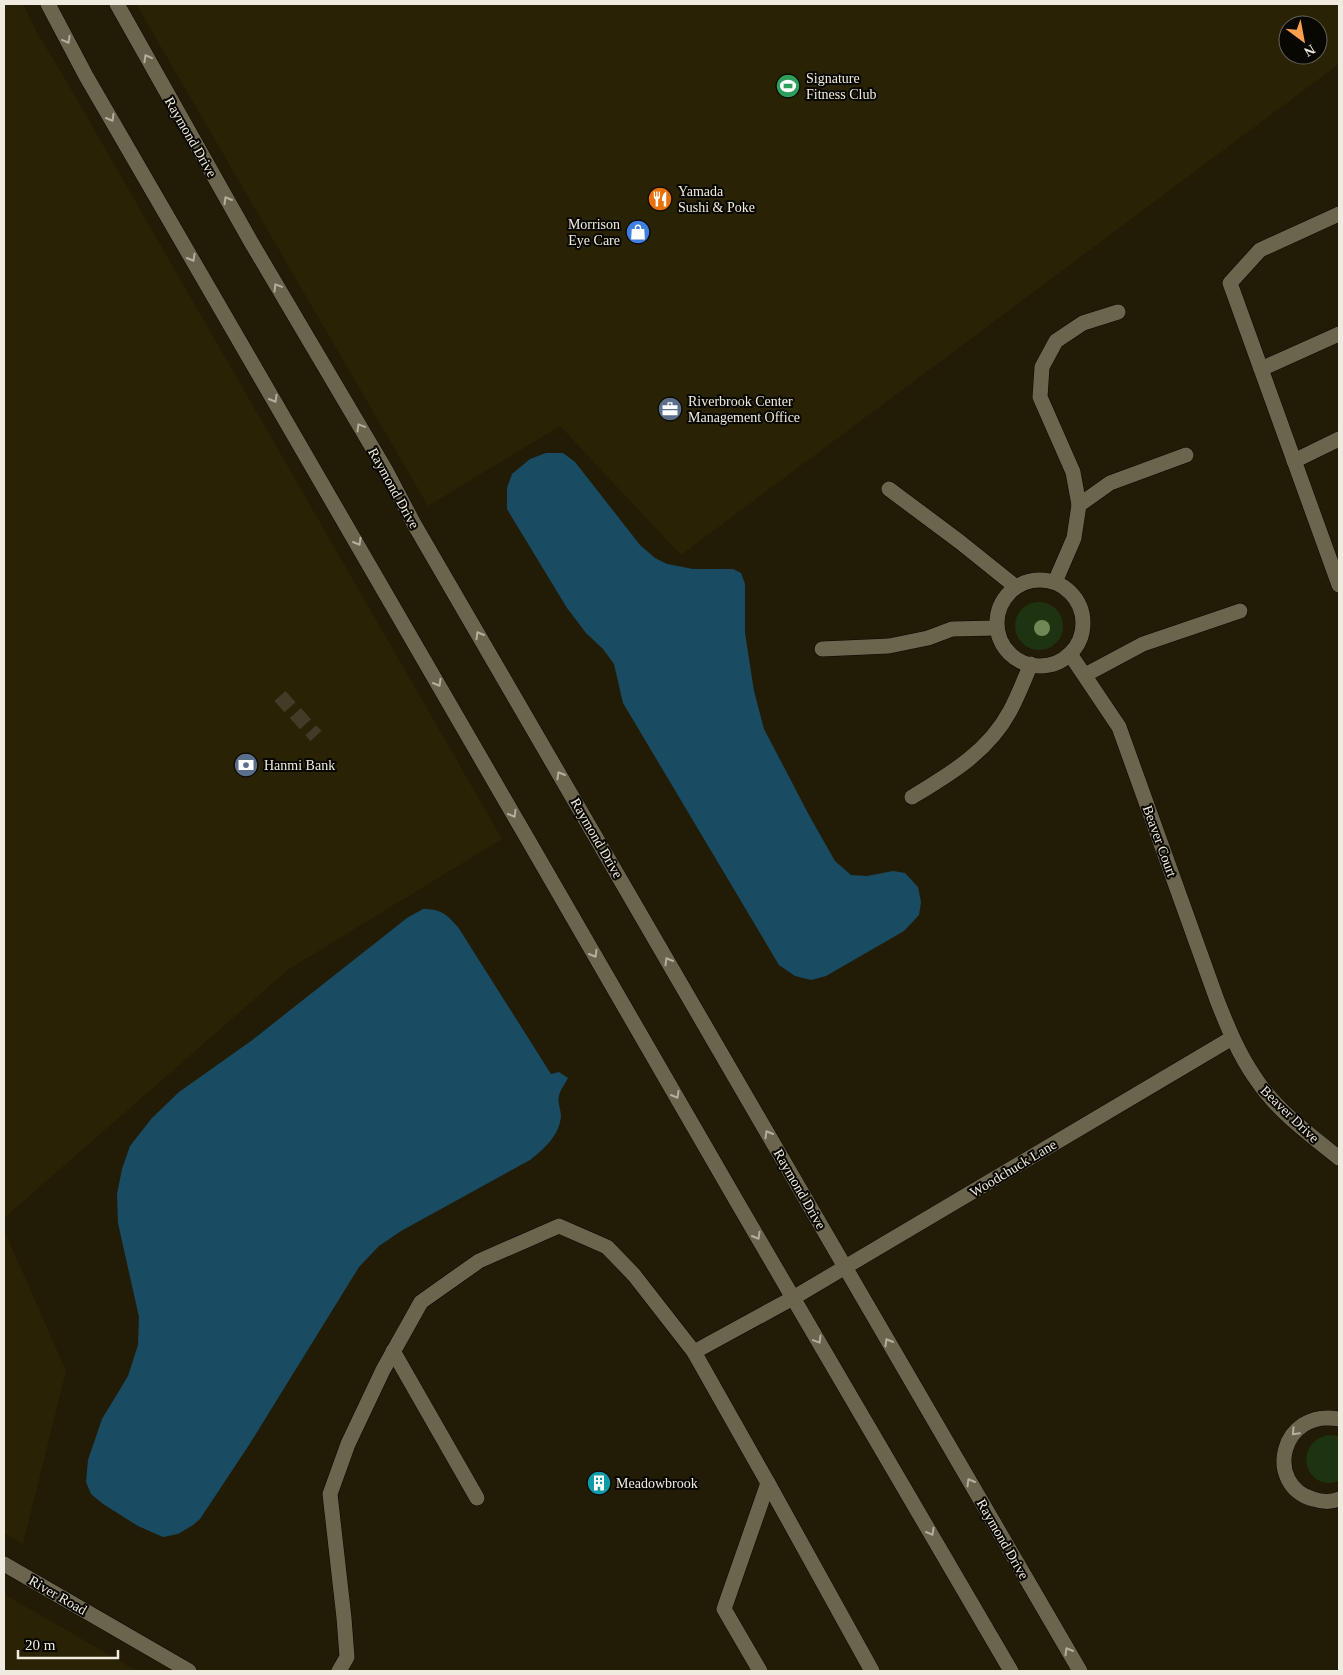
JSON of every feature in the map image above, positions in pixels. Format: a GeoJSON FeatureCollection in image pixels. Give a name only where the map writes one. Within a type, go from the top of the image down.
{"type":"FeatureCollection","features":[{"type":"Feature","properties":{"kind":"street"},"geometry":{"type":"LineString","coordinates":[[48,4],[91,84],[362,549],[793,1298],[907,1490],[1011,1671]]}},
{"type":"Feature","properties":{"kind":"street","name":"Raymond Drive"},"geometry":{"type":"LineString","coordinates":[[116,4],[251,242],[385,469],[774,1143],[844,1268],[1080,1671]]}},
{"type":"Feature","properties":{"kind":"street"},"geometry":{"type":"LineString","coordinates":[[1339,214],[1260,250],[1230,284],[1339,585]]}},
{"type":"Feature","properties":{"kind":"street"},"geometry":{"type":"LineString","coordinates":[[1055,582],[1074,538],[1079,505],[1073,472],[1040,397],[1042,367],[1056,341],[1083,323],[1118,312]]}},
{"type":"Feature","properties":{"kind":"street"},"geometry":{"type":"LineString","coordinates":[[1261,369],[1339,334]]}},
{"type":"Feature","properties":{"kind":"street"},"geometry":{"type":"LineString","coordinates":[[1294,461],[1339,439]]}},
{"type":"Feature","properties":{"kind":"street"},"geometry":{"type":"LineString","coordinates":[[1079,505],[1110,483],[1186,455]]}},
{"type":"Feature","properties":{"kind":"street"},"geometry":{"type":"LineString","coordinates":[[889,489],[1016,587]]}},
{"type":"Feature","properties":{"kind":"street"},"geometry":{"type":"LineString","coordinates":[[1042,579],[1055,582],[1068,589],[1077,600],[1082,614],[1083,628],[1079,642],[1070,654],[1058,662],[1045,666],[1019,660],[1008,652],[1001,641],[997,628],[997,616],[1001,605],[1007,595],[1016,587],[1028,581],[1042,579]]}},
{"type":"Feature","properties":{"kind":"street"},"geometry":{"type":"LineString","coordinates":[[1085,675],[1143,644],[1240,611]]}},
{"type":"Feature","properties":{"kind":"street"},"geometry":{"type":"LineString","coordinates":[[822,650],[890,646],[928,638],[952,629],[997,628]]}},
{"type":"Feature","properties":{"kind":"street","name":"Beaver Court"},"geometry":{"type":"LineString","coordinates":[[1070,654],[1120,727],[1232,1038]]}},
{"type":"Feature","properties":{"kind":"street"},"geometry":{"type":"LineString","coordinates":[[912,797],[958,769],[987,743],[1009,712],[1031,664]]}},
{"type":"Feature","properties":{"kind":"street","name":"Woodchuck Lane"},"geometry":{"type":"LineString","coordinates":[[694,1352],[793,1298],[1232,1038]]}},
{"type":"Feature","properties":{"kind":"street","name":"Beaver Drive"},"geometry":{"type":"LineString","coordinates":[[1232,1038],[1256,1080],[1276,1103],[1304,1130],[1339,1158]]}},
{"type":"Feature","properties":{"kind":"street"},"geometry":{"type":"LineString","coordinates":[[339,1671],[346,1657],[346,1647],[330,1494],[348,1444],[393,1351],[421,1302],[479,1261],[559,1226],[608,1247],[634,1274],[694,1352],[872,1671]]}},
{"type":"Feature","properties":{"kind":"street"},"geometry":{"type":"LineString","coordinates":[[393,1351],[477,1498]]}},
{"type":"Feature","properties":{"kind":"street"},"geometry":{"type":"LineString","coordinates":[[1339,1419],[1327,1417],[1312,1419],[1299,1426],[1290,1438],[1284,1452],[1284,1466],[1288,1479],[1296,1490],[1307,1498],[1320,1502],[1333,1502],[1339,1499]]}},
{"type":"Feature","properties":{"kind":"street"},"geometry":{"type":"LineString","coordinates":[[760,1671],[724,1609],[768,1483]]}},
{"type":"Feature","properties":{"kind":"street","name":"River Road"},"geometry":{"type":"LineString","coordinates":[[4,1564],[189,1671]]}},
{"type":"Feature","properties":{"kind":"shaded area"},"geometry":{"type":"Polygon","coordinates":[[[4,4],[23,4],[37,33],[502,839],[289,969],[4,1218],[4,4]]]}},
{"type":"Feature","properties":{"kind":"shaded area"},"geometry":{"type":"Polygon","coordinates":[[[136,4],[1339,4],[1339,64],[681,555],[560,426],[428,506],[136,4]]]}},
{"type":"Feature","properties":{"kind":"shaded area"},"geometry":{"type":"Polygon","coordinates":[[[4,1230],[66,1371],[23,1544],[4,1533],[4,1230]]]}},
{"type":"Feature","properties":{"kind":"shaded area"},"geometry":{"type":"Polygon","coordinates":[[[4,1594],[137,1671],[4,1671],[4,1594]]]}},
{"type":"Feature","properties":{"kind":"green space"},"geometry":{"type":"Polygon","coordinates":[[[1039,602],[1048,604],[1056,609],[1061,617],[1063,626],[1061,635],[1056,643],[1048,648],[1039,650],[1030,648],[1022,643],[1017,635],[1015,626],[1017,617],[1022,609],[1030,604],[1039,602]]]}},
{"type":"Feature","properties":{"kind":"green space"},"geometry":{"type":"Polygon","coordinates":[[[1328,1435],[1339,1436],[1339,1481],[1328,1483],[1318,1480],[1311,1474],[1307,1466],[1307,1457],[1309,1448],[1316,1440],[1328,1435]]]}},
{"type":"Feature","properties":{"kind":"water"},"geometry":{"type":"Polygon","coordinates":[[[546,453],[563,453],[575,462],[640,545],[655,558],[667,564],[693,569],[733,569],[741,573],[745,584],[745,633],[754,691],[764,729],[835,861],[851,875],[867,876],[893,871],[905,873],[918,887],[921,902],[919,915],[904,931],[826,976],[811,980],[795,976],[779,965],[623,703],[614,664],[603,649],[586,633],[567,608],[507,509],[507,488],[512,474],[530,459],[546,453]]]}},
{"type":"Feature","properties":{"kind":"water"},"geometry":{"type":"Polygon","coordinates":[[[423,909],[443,913],[458,927],[551,1074],[559,1072],[568,1078],[560,1092],[560,1123],[554,1136],[546,1146],[530,1160],[401,1231],[379,1246],[359,1267],[249,1445],[200,1519],[178,1534],[163,1537],[138,1526],[103,1504],[91,1494],[86,1482],[88,1460],[102,1419],[128,1376],[138,1345],[139,1317],[118,1223],[117,1194],[122,1169],[130,1146],[152,1118],[179,1092],[251,1041],[407,918],[423,909]]]}},
{"type":"Feature","properties":{"kind":"tunnel"},"geometry":{"type":"LineString","coordinates":[[280,696],[316,736]]}},
{"type":"Feature","properties":{"kind":"place","name":"Signature Fitness Club"},"geometry":{"type":"Point","coordinates":[788,86]}},
{"type":"Feature","properties":{"kind":"place","name":"Yamada Sushi & Poke"},"geometry":{"type":"Point","coordinates":[660,199]}},
{"type":"Feature","properties":{"kind":"place","name":"Morrison Eye Care"},"geometry":{"type":"Point","coordinates":[638,232]}},
{"type":"Feature","properties":{"kind":"place","name":"Riverbrook Center Management Office"},"geometry":{"type":"Point","coordinates":[670,409]}},
{"type":"Feature","properties":{"kind":"place","name":"Hanmi Bank"},"geometry":{"type":"Point","coordinates":[246,765]}},
{"type":"Feature","properties":{"kind":"place","name":"Meadowbrook"},"geometry":{"type":"Point","coordinates":[599,1483]}}]}
